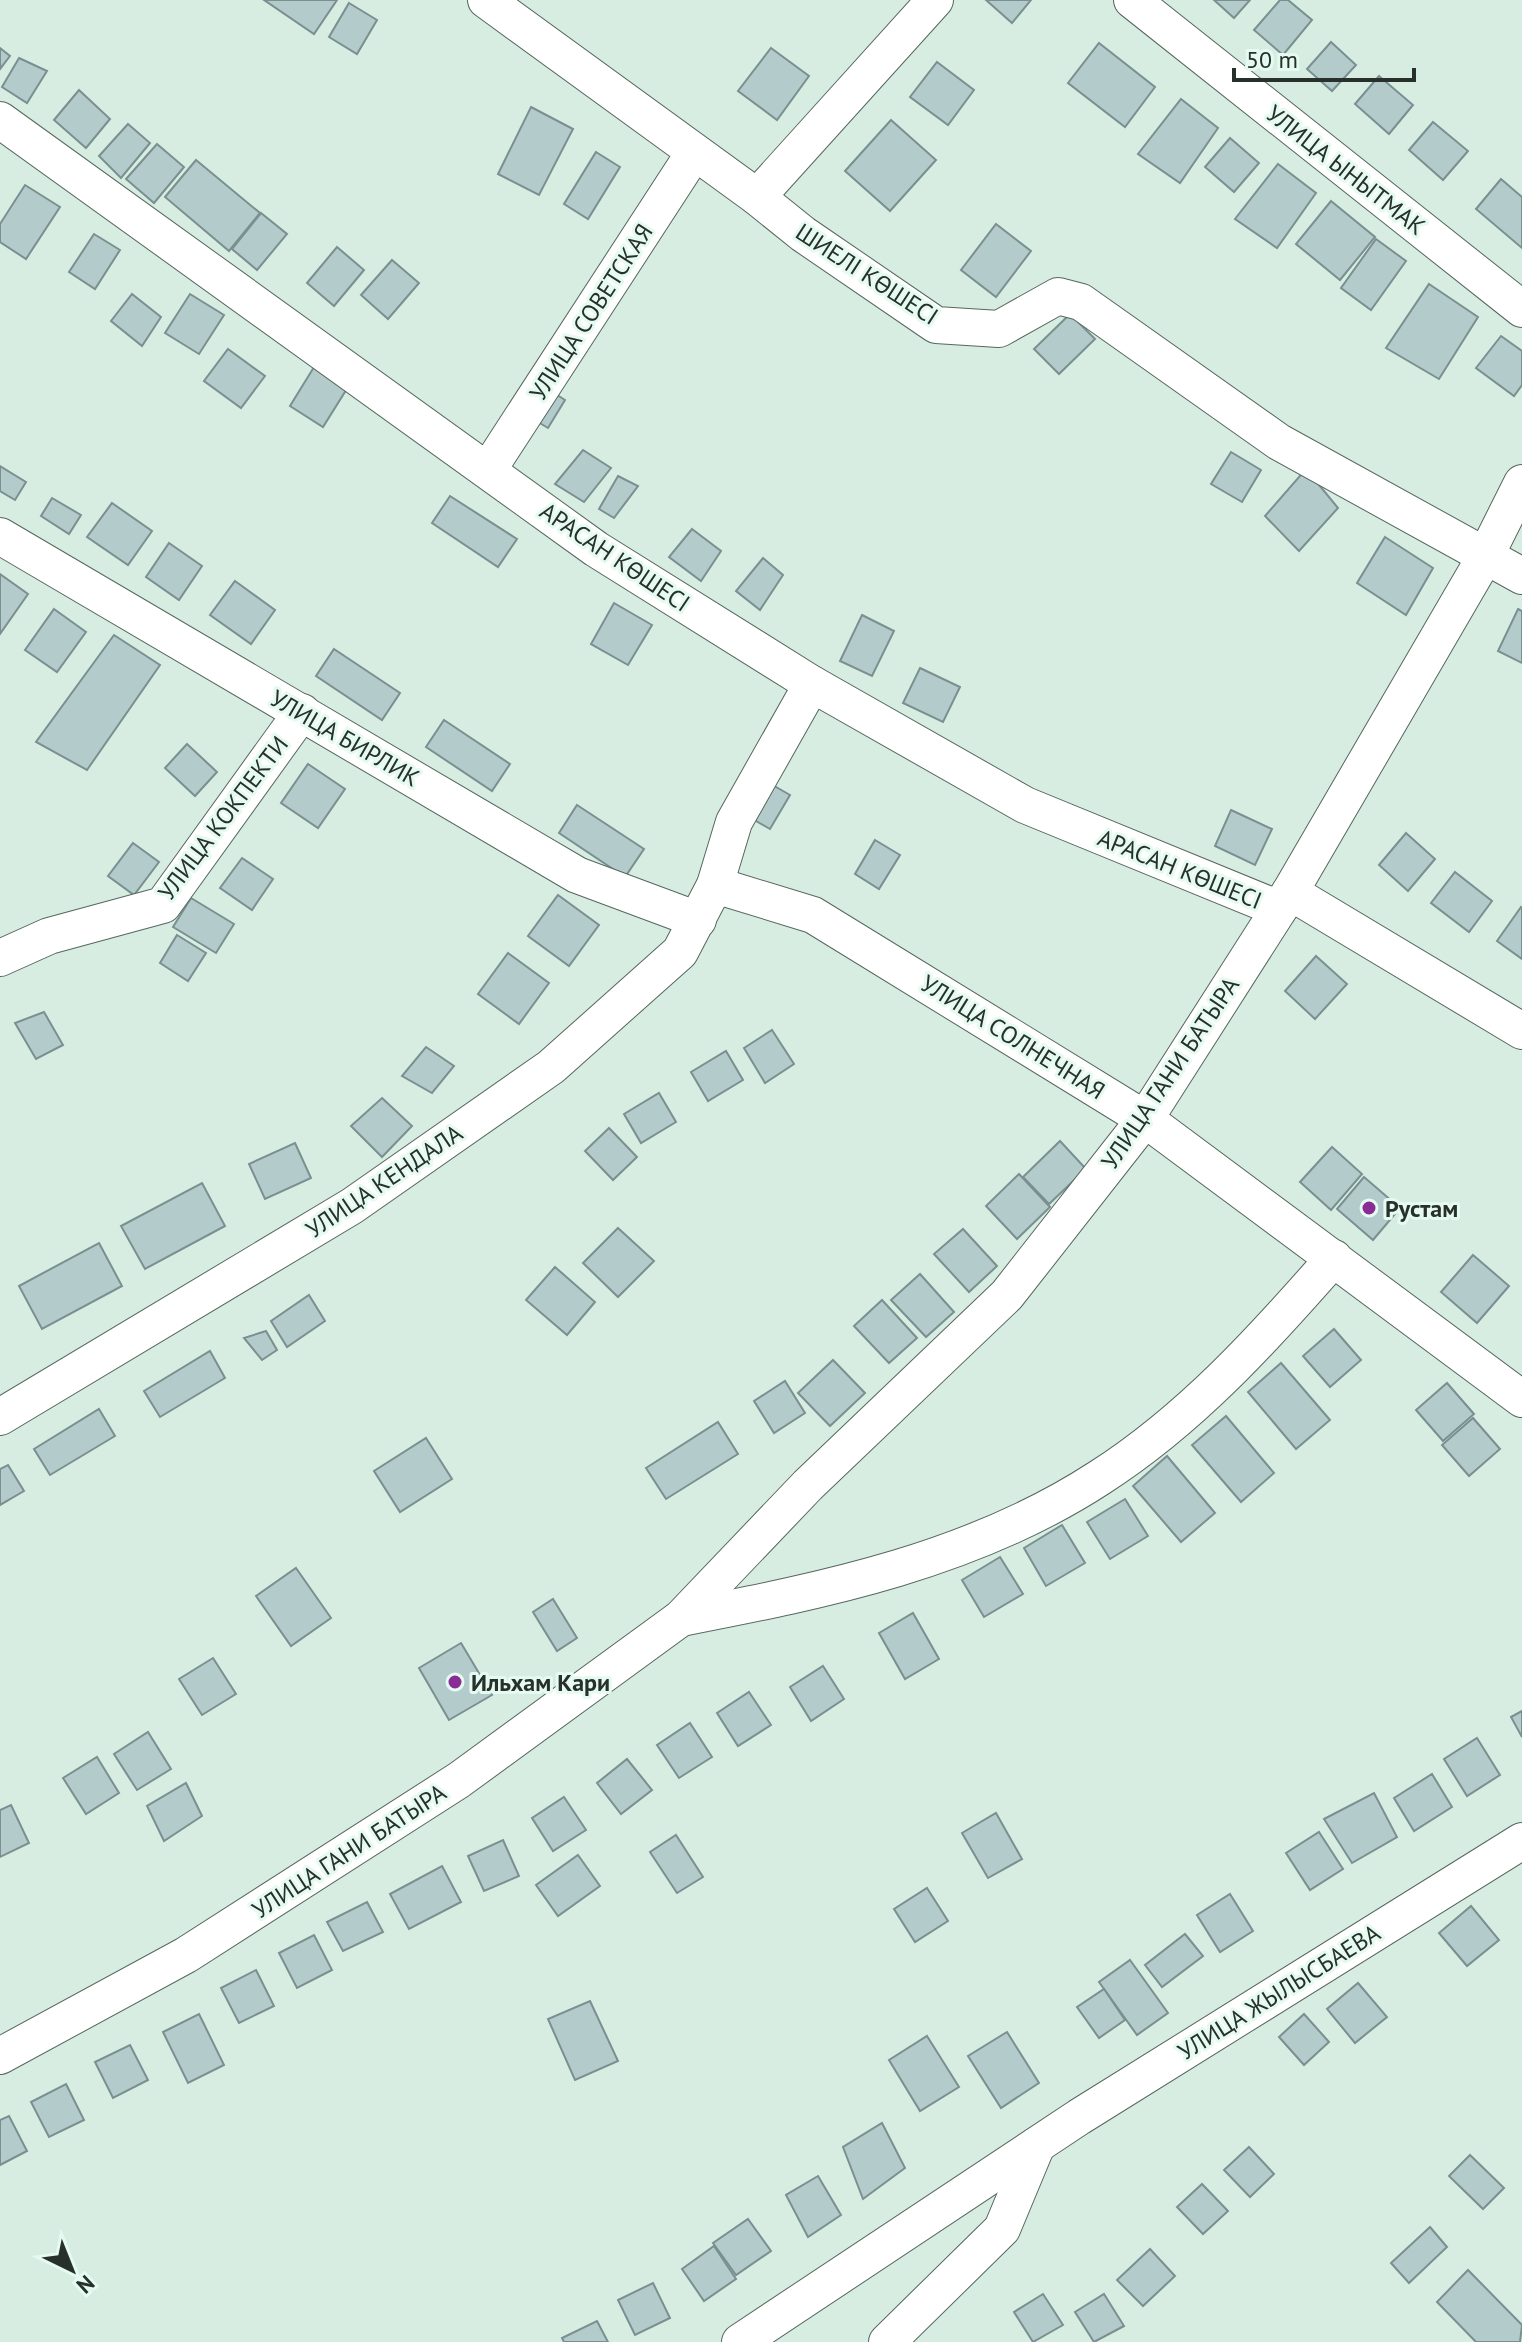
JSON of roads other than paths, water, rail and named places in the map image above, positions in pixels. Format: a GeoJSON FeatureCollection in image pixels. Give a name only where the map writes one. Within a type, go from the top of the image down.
{"type":"FeatureCollection","features":[{"type":"Feature","properties":{"kind":"street","name":"ШИЕЛІ КӨШЕСІ"},"geometry":{"type":"LineString","coordinates":[[486,0],[757,197],[803,234],[936,325],[999,329],[1058,296],[1081,302],[1279,442],[1522,576]]}},
{"type":"Feature","properties":{"kind":"street"},"geometry":{"type":"LineString","coordinates":[[757,197],[935,0]]}},
{"type":"Feature","properties":{"kind":"street","name":"УЛИЦА ЫНЫТМАК"},"geometry":{"type":"LineString","coordinates":[[1132,0],[1522,309]]}},
{"type":"Feature","properties":{"kind":"street","name":"АРАСАН КӨШЕСІ"},"geometry":{"type":"LineString","coordinates":[[0,120],[596,549],[812,684],[1025,805],[1284,900],[1522,1031]]}},
{"type":"Feature","properties":{"kind":"street","name":"УЛИЦА СОВЕТСКАЯ"},"geometry":{"type":"LineString","coordinates":[[488,470],[694,153]]}},
{"type":"Feature","properties":{"kind":"street","name":"УЛИЦА ГАНИ БАТЫРА"},"geometry":{"type":"LineString","coordinates":[[0,2056],[186,1955],[459,1780],[681,1618],[808,1485],[1007,1295],[1145,1119],[1284,900],[1485,557],[1522,483]]}},
{"type":"Feature","properties":{"kind":"street","name":"УЛИЦА БИРЛИК"},"geometry":{"type":"LineString","coordinates":[[0,536],[577,875],[698,920]]}},
{"type":"Feature","properties":{"kind":"street","name":"УЛИЦА КЕНДАЛА"},"geometry":{"type":"LineString","coordinates":[[0,1417],[352,1206],[551,1067],[680,952],[715,885],[734,822],[812,684]]}},
{"type":"Feature","properties":{"kind":"street","name":"УЛИЦА КОКПЕКТИ"},"geometry":{"type":"LineString","coordinates":[[0,958],[49,936],[163,905],[302,712]]}},
{"type":"Feature","properties":{"kind":"street","name":"УЛИЦА СОЛНЕЧНАЯ"},"geometry":{"type":"LineString","coordinates":[[715,885],[813,915],[1145,1119],[1522,1399]]}},
{"type":"Feature","properties":{"kind":"street","name":"УЛИЦА ГАНИ БАТЫРА"},"geometry":{"type":"LineString","coordinates":[[681,1618],[827,1590],[906,1568],[1049,1507],[1101,1477],[1214,1386],[1267,1335],[1334,1258]]}},
{"type":"Feature","properties":{"kind":"street","name":"УЛИЦА ЖЫЛЫСБАЕВА"},"geometry":{"type":"LineString","coordinates":[[740,2342],[1037,2145],[1522,1841]]}},
{"type":"Feature","properties":{"kind":"street"},"geometry":{"type":"LineString","coordinates":[[887,2342],[1002,2229],[1037,2145]]}},
{"type":"Feature","properties":{"kind":"place","name":"Рустам"},"geometry":{"type":"Point","coordinates":[1369,1208]}},
{"type":"Feature","properties":{"kind":"place","name":"Ильхам Кари"},"geometry":{"type":"Point","coordinates":[455,1682]}}]}
